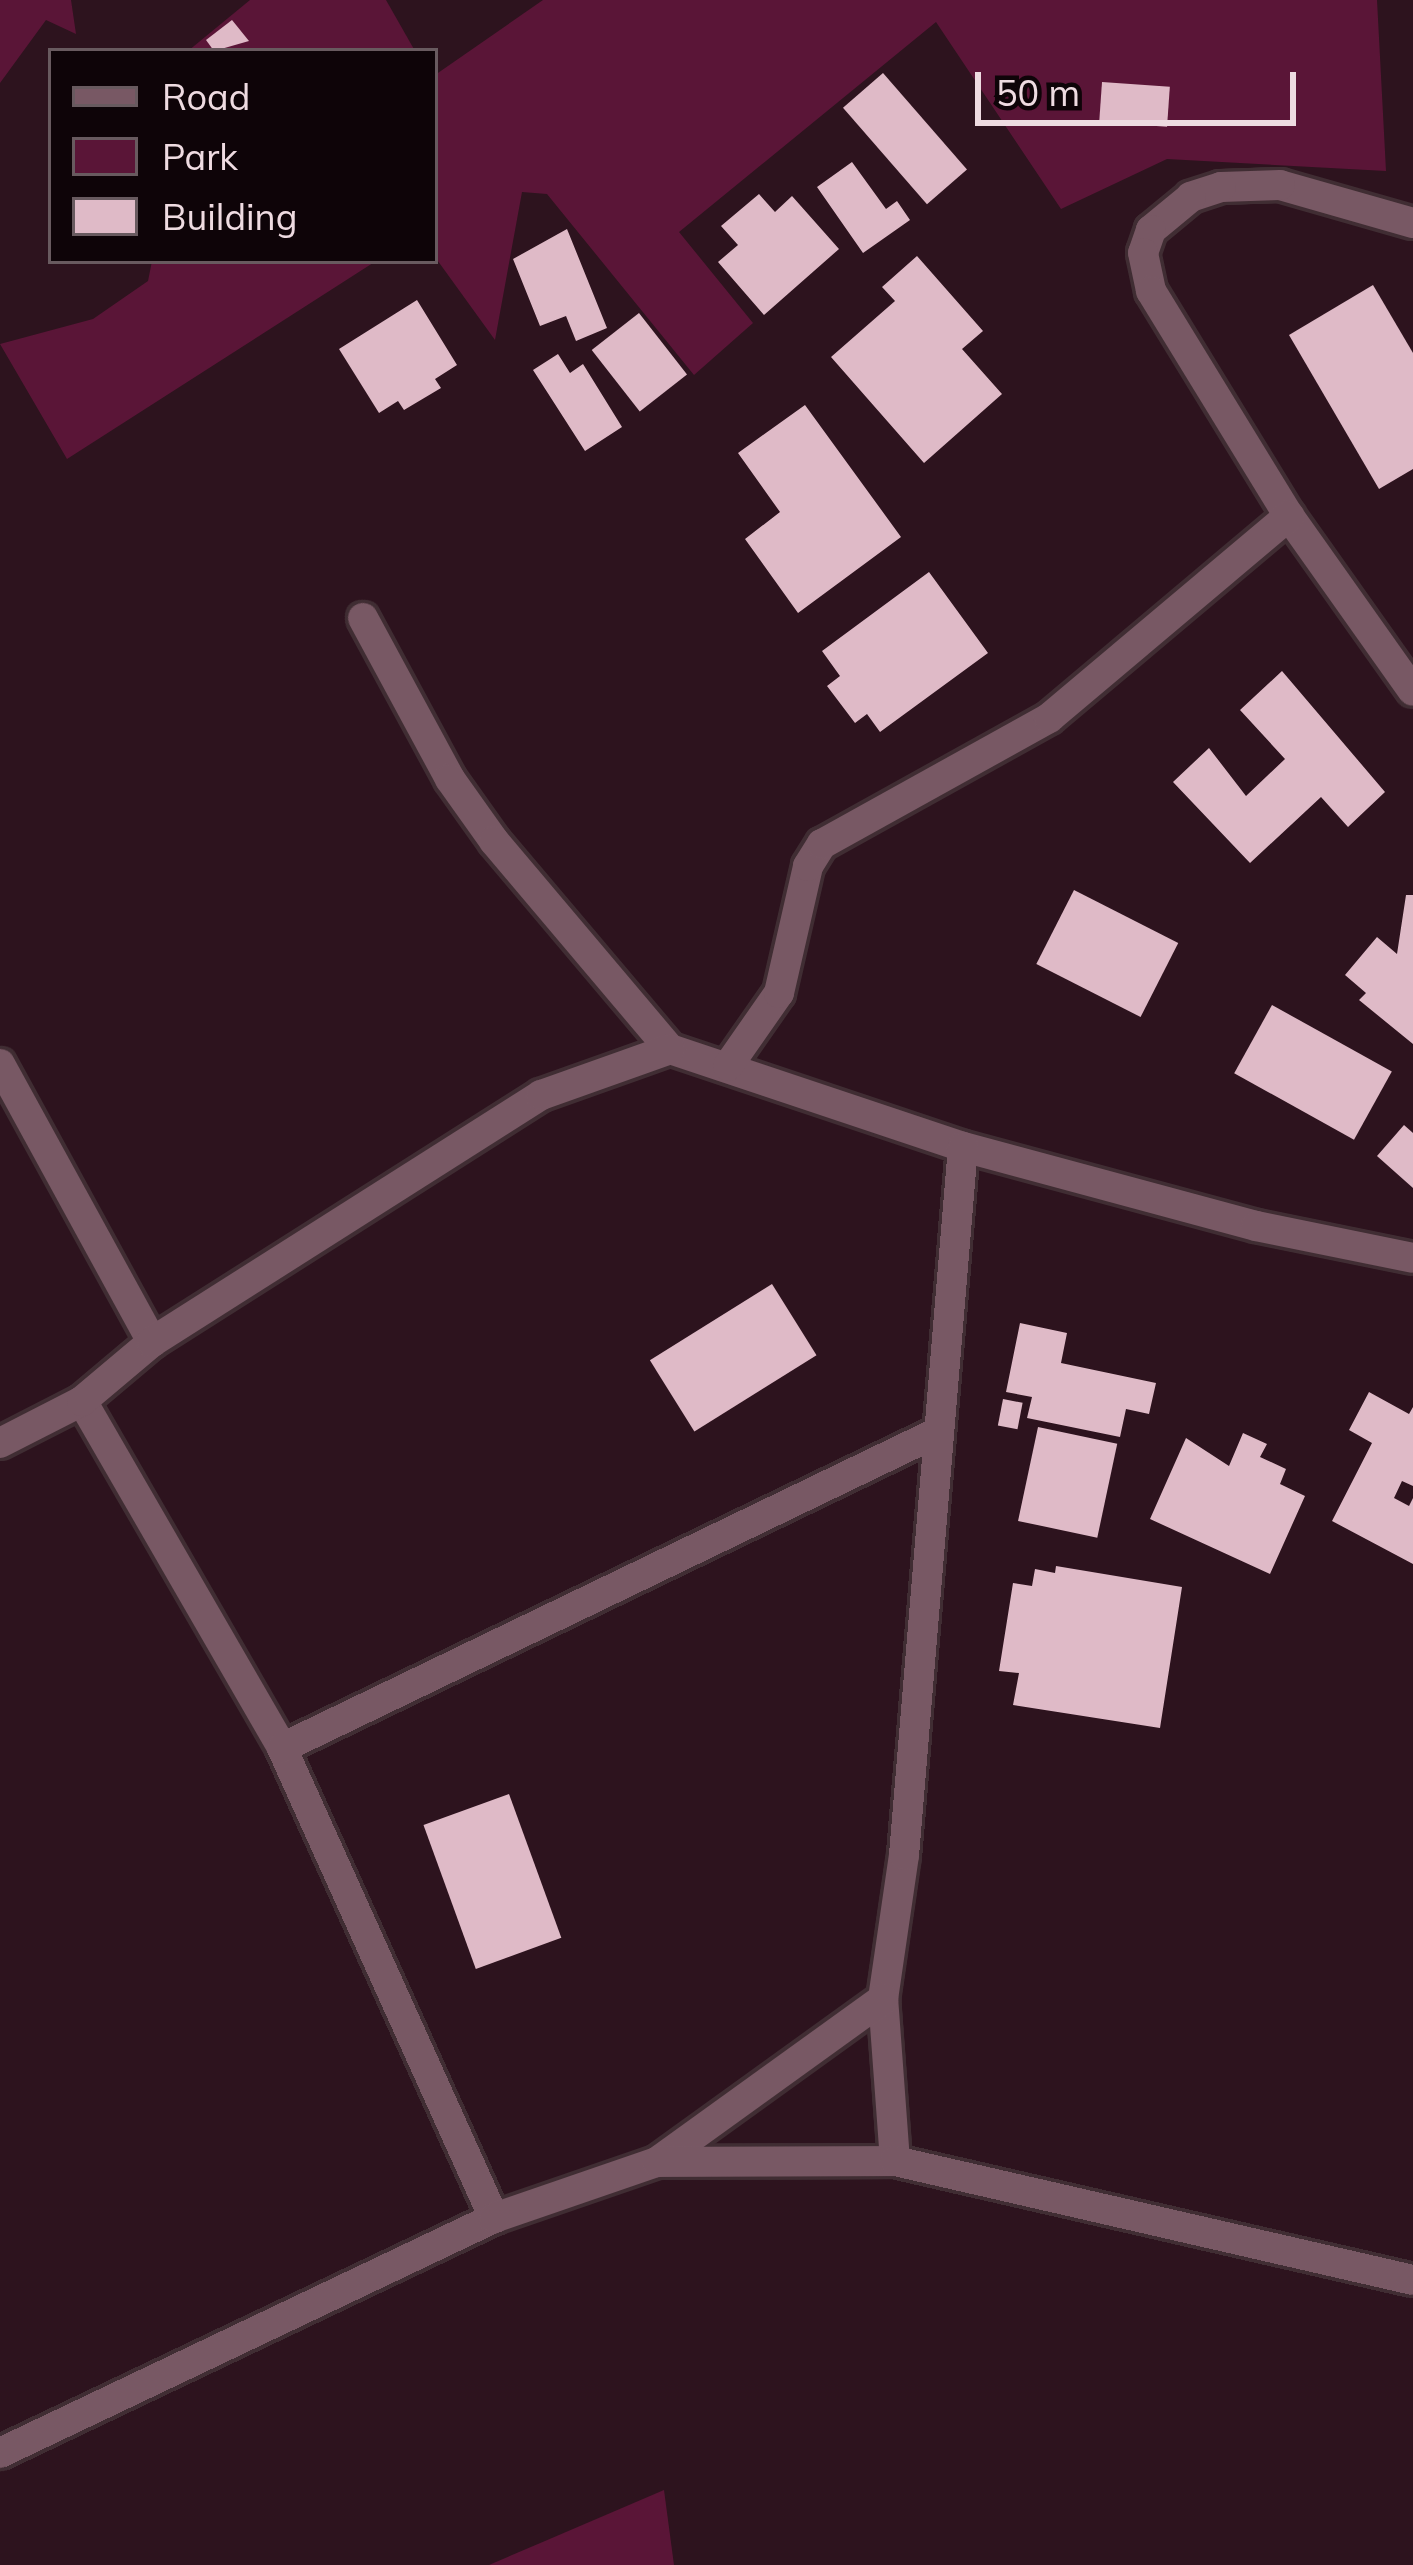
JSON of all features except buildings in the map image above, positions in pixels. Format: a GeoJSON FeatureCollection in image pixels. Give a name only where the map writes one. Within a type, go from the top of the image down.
{"type":"FeatureCollection","features":[{"type":"Feature","properties":{"kind":"street"},"geometry":{"type":"LineString","coordinates":[[1413,223],[1280,185],[1244,186],[1191,197],[1151,230],[1143,253],[1150,291],[1289,516],[1413,691]]}},
{"type":"Feature","properties":{"kind":"street"},"geometry":{"type":"LineString","coordinates":[[728,1066],[779,993],[808,866],[822,844],[1049,718],[1289,516]]}},
{"type":"Feature","properties":{"kind":"street"},"geometry":{"type":"LineString","coordinates":[[363,618],[483,825],[670,1049],[962,1147],[1256,1226],[1413,1258]]}},
{"type":"Feature","properties":{"kind":"street"},"geometry":{"type":"LineString","coordinates":[[0,1443],[82,1401],[152,1342],[541,1095],[670,1049]]}},
{"type":"Feature","properties":{"kind":"street"},"geometry":{"type":"LineString","coordinates":[[0,1064],[152,1342]]}},
{"type":"Feature","properties":{"kind":"street"},"geometry":{"type":"LineString","coordinates":[[896,2162],[883,1999],[904,1856],[934,1434],[962,1147]]}},
{"type":"Feature","properties":{"kind":"street"},"geometry":{"type":"LineString","coordinates":[[82,1401],[282,1748],[494,2218]]}},
{"type":"Feature","properties":{"kind":"street"},"geometry":{"type":"LineString","coordinates":[[282,1748],[934,1434]]}},
{"type":"Feature","properties":{"kind":"street"},"geometry":{"type":"LineString","coordinates":[[0,2452],[494,2218],[657,2162],[883,1999]]}},
{"type":"Feature","properties":{"kind":"street"},"geometry":{"type":"LineString","coordinates":[[657,2162],[896,2162],[1413,2280]]}},
{"type":"Feature","properties":{"kind":"green space"},"geometry":{"type":"Polygon","coordinates":[[[0,0],[71,0],[76,34],[46,20],[0,83],[0,0]]]}},
{"type":"Feature","properties":{"kind":"green space"},"geometry":{"type":"Polygon","coordinates":[[[250,0],[386,0],[413,48],[192,48],[250,0]]]}},
{"type":"Feature","properties":{"kind":"green space"},"geometry":{"type":"Polygon","coordinates":[[[543,0],[1377,0],[1386,171],[1167,159],[1061,209],[936,22],[679,232],[753,323],[694,375],[547,194],[522,192],[495,340],[438,261],[438,73],[543,0]]]}},
{"type":"Feature","properties":{"kind":"green space"},"geometry":{"type":"Polygon","coordinates":[[[151,264],[371,264],[67,459],[0,344],[93,319],[148,281],[151,264]]]}},
{"type":"Feature","properties":{"kind":"green space"},"geometry":{"type":"Polygon","coordinates":[[[664,2490],[674,2565],[489,2565],[664,2490]]]}}]}
